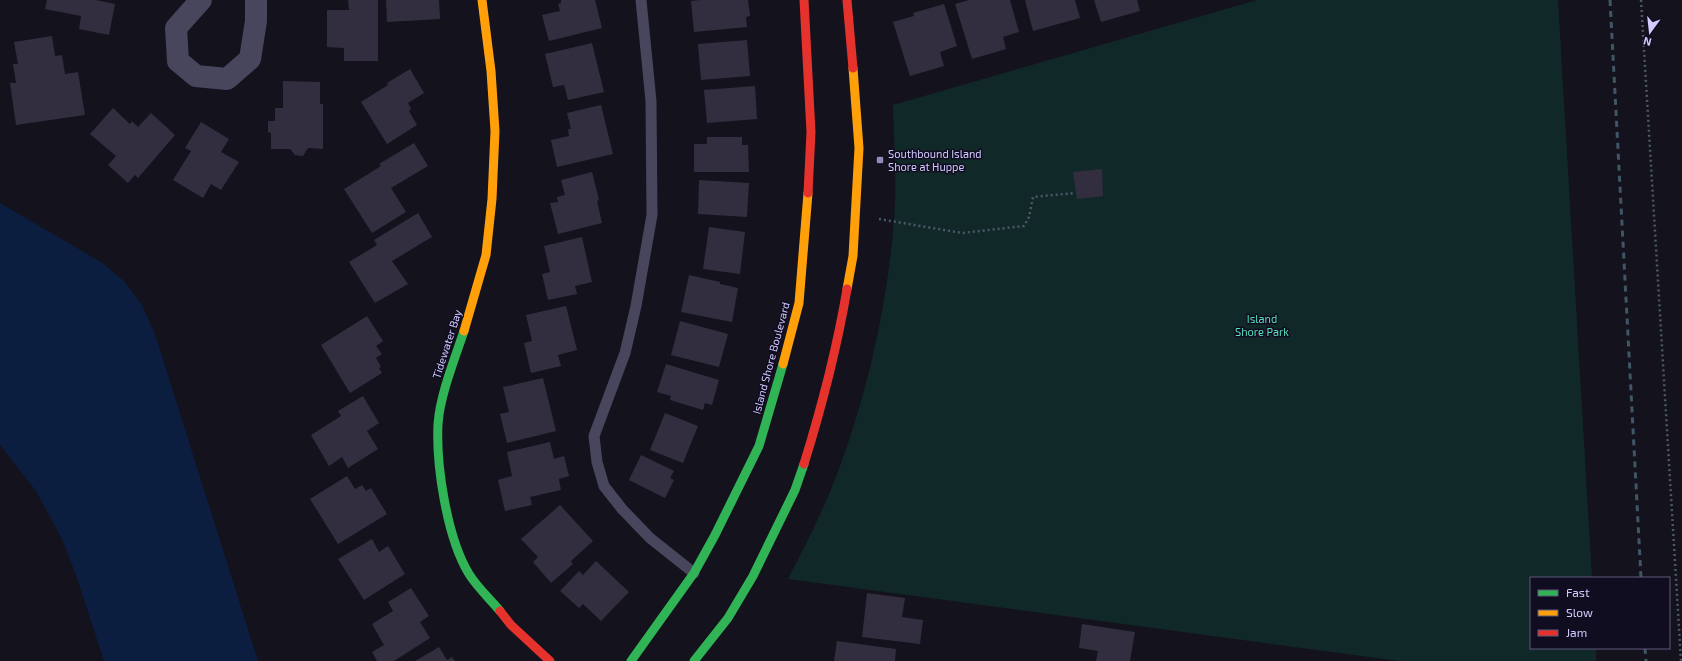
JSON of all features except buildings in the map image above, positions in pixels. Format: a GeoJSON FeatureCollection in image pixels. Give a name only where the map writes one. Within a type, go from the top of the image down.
{"type":"FeatureCollection","features":[{"type":"Feature","properties":{"kind":"street"},"geometry":{"type":"LineString","coordinates":[[201,0],[176,28],[178,61],[196,76],[226,79],[250,59],[256,21],[256,0]]}},
{"type":"Feature","properties":{"kind":"street","name":"Tidewater Bay"},"geometry":{"type":"LineString","coordinates":[[482,0],[491,71],[495,131],[492,199],[486,255],[471,309],[446,385],[438,422],[439,467],[446,508],[455,542],[469,574],[511,625],[550,661]]}},
{"type":"Feature","properties":{"kind":"street","name":"Island Shore Boulevard"},"geometry":{"type":"LineString","coordinates":[[631,661],[694,572],[759,446],[790,342],[799,303],[805,238],[811,132],[804,0]]}},
{"type":"Feature","properties":{"kind":"street"},"geometry":{"type":"LineString","coordinates":[[694,661],[728,618],[753,576],[795,490],[821,410],[841,326],[853,256],[859,148],[857,108],[847,0]]}},
{"type":"Feature","properties":{"kind":"lane"},"geometry":{"type":"LineString","coordinates":[[641,0],[650,101],[652,215],[636,306],[625,353],[594,436],[596,462],[604,486],[622,509],[650,538],[694,572]]}},
{"type":"Feature","properties":{"kind":"path"},"geometry":{"type":"LineString","coordinates":[[1641,0],[1681,661]]}},
{"type":"Feature","properties":{"kind":"path"},"geometry":{"type":"LineString","coordinates":[[874,219],[885,219],[962,233],[1024,226],[1030,217],[1033,197],[1075,193]]}},
{"type":"Feature","properties":{"kind":"green space","name":"Island Shore Park"},"geometry":{"type":"Polygon","coordinates":[[[1257,0],[1558,0],[1592,577],[1530,577],[1530,649],[1596,649],[1596,661],[1399,661],[788,579],[835,481],[860,406],[875,345],[887,284],[894,221],[895,177],[893,105],[1257,0]]]}},
{"type":"Feature","properties":{"kind":"water"},"geometry":{"type":"Polygon","coordinates":[[[0,203],[101,262],[124,281],[142,305],[155,334],[258,661],[104,661],[76,575],[62,539],[36,491],[0,445],[0,203]]]}},
{"type":"Feature","properties":{"kind":"railway"},"geometry":{"type":"LineString","coordinates":[[1610,0],[1641,577]]}},
{"type":"Feature","properties":{"kind":"railway"},"geometry":{"type":"LineString","coordinates":[[1645,649],[1646,661]]}},
{"type":"Feature","properties":{"kind":"traffic: fast"},"geometry":{"type":"LineString","coordinates":[[464,331],[448,377],[439,413],[438,441],[441,480],[449,522],[461,559],[472,579],[500,611]]}},
{"type":"Feature","properties":{"kind":"traffic: fast"},"geometry":{"type":"LineString","coordinates":[[631,661],[694,573],[715,535],[759,446],[783,364]]}},
{"type":"Feature","properties":{"kind":"traffic: fast"},"geometry":{"type":"LineString","coordinates":[[694,661],[728,618],[753,576],[795,490],[804,464]]}},
{"type":"Feature","properties":{"kind":"traffic: slow"},"geometry":{"type":"LineString","coordinates":[[464,331],[486,255],[492,199],[495,131],[491,71],[482,0]]}},
{"type":"Feature","properties":{"kind":"traffic: slow"},"geometry":{"type":"LineString","coordinates":[[847,289],[853,256],[859,148],[853,68]]}},
{"type":"Feature","properties":{"kind":"traffic: slow"},"geometry":{"type":"LineString","coordinates":[[783,364],[799,303],[808,193]]}},
{"type":"Feature","properties":{"kind":"traffic: jam"},"geometry":{"type":"LineString","coordinates":[[804,0],[811,132],[808,193]]}},
{"type":"Feature","properties":{"kind":"traffic: jam"},"geometry":{"type":"LineString","coordinates":[[847,0],[853,68]]}},
{"type":"Feature","properties":{"kind":"traffic: jam"},"geometry":{"type":"LineString","coordinates":[[804,464],[817,420],[839,333],[847,289]]}},
{"type":"Feature","properties":{"kind":"traffic: jam"},"geometry":{"type":"LineString","coordinates":[[500,611],[511,625],[550,661]]}},
{"type":"Feature","properties":{"kind":"place","name":"Southbound Island Shore at Huppe"},"geometry":{"type":"Point","coordinates":[880,160]}}]}
